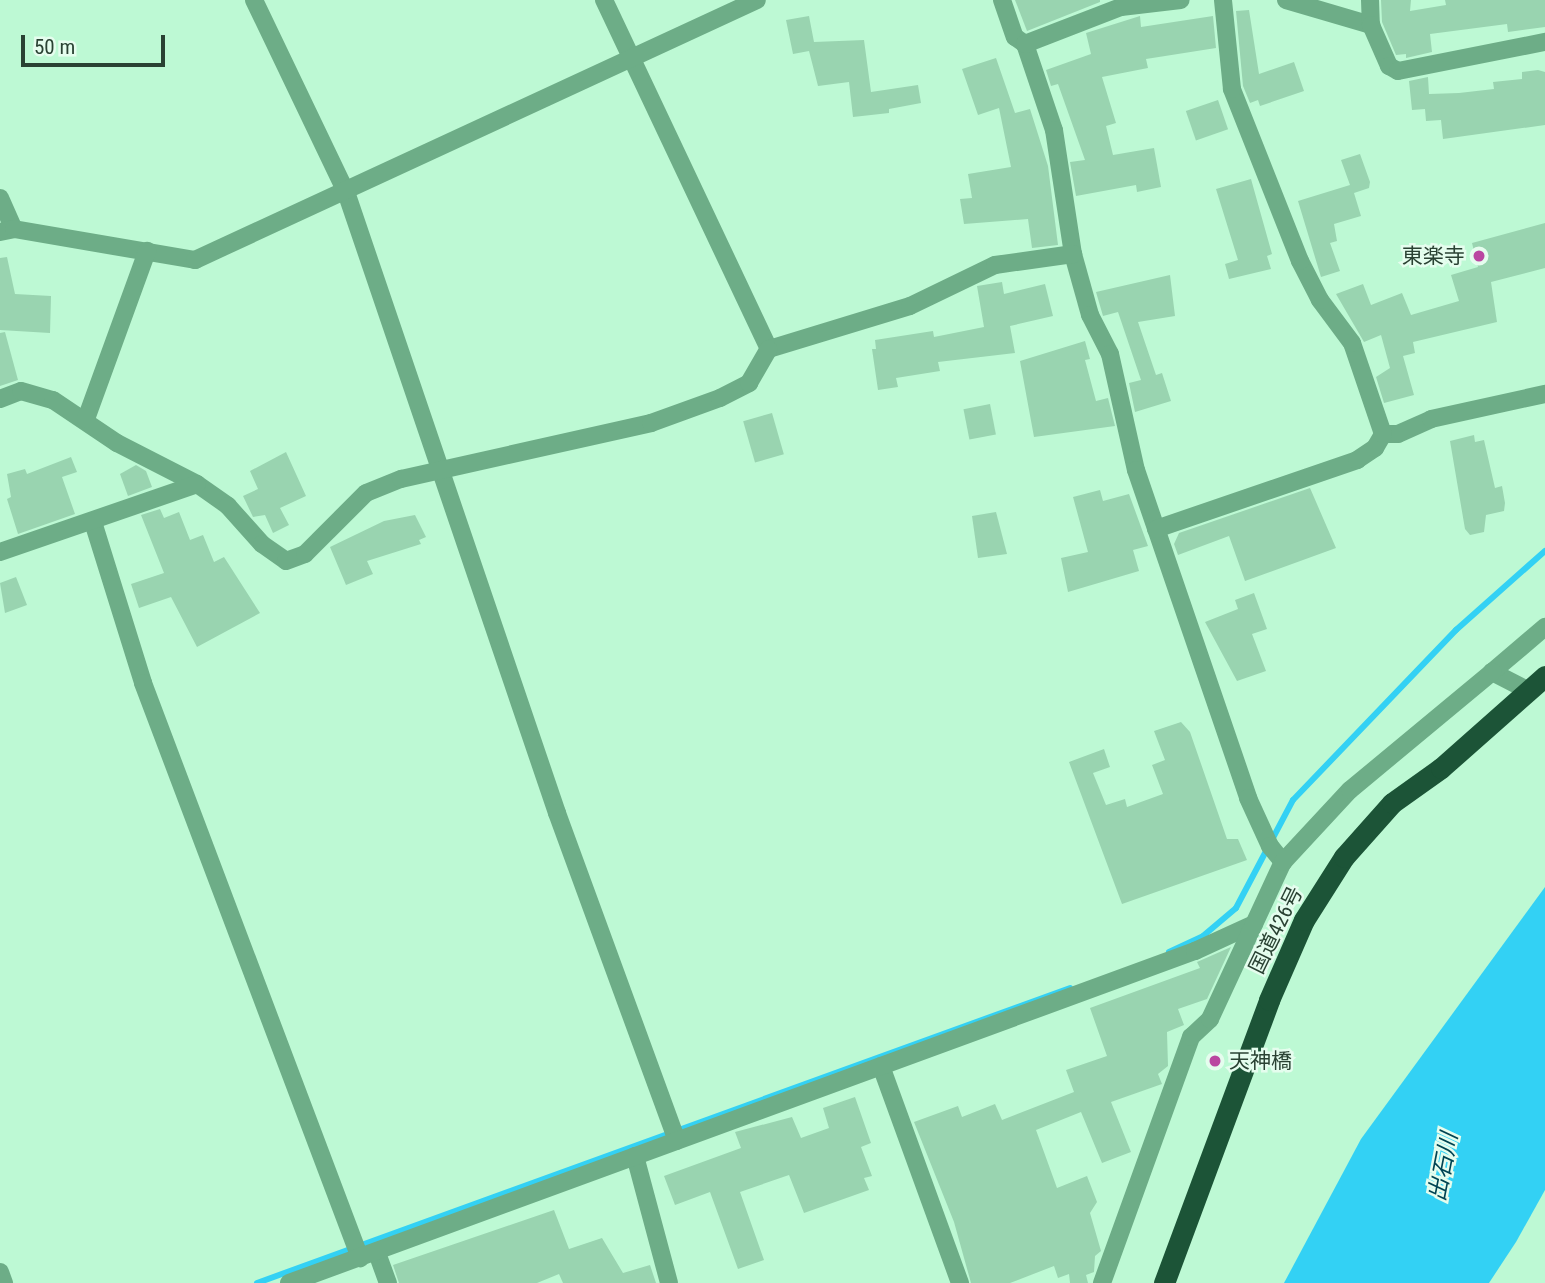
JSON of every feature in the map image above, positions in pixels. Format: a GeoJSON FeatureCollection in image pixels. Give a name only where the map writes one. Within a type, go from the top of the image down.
{"type":"FeatureCollection","features":[{"type":"Feature","properties":{"kind":"highway","name":"国道426号"},"geometry":{"type":"LineString","coordinates":[[1164,1283],[1269,1000],[1304,920],[1344,857],[1392,803],[1441,768],[1537,683]]}},
{"type":"Feature","properties":{"kind":"street"},"geometry":{"type":"LineString","coordinates":[[254,0],[345,192],[439,474],[677,1141]]}},
{"type":"Feature","properties":{"kind":"street"},"geometry":{"type":"LineString","coordinates":[[604,0],[632,58],[669,147],[769,349]]}},
{"type":"Feature","properties":{"kind":"street"},"geometry":{"type":"LineString","coordinates":[[0,198],[7,231],[195,260],[757,0]]}},
{"type":"Feature","properties":{"kind":"street"},"geometry":{"type":"LineString","coordinates":[[1002,0],[1015,37],[1025,44],[1054,130],[1073,254],[1090,315],[1110,354],[1136,470],[1248,798],[1269,846],[1283,862]]}},
{"type":"Feature","properties":{"kind":"street"},"geometry":{"type":"LineString","coordinates":[[1025,44],[1121,7],[1181,0]]}},
{"type":"Feature","properties":{"kind":"street"},"geometry":{"type":"LineString","coordinates":[[1156,529],[1357,460],[1375,448],[1383,434],[1352,344],[1320,300],[1300,261],[1232,89],[1223,0]]}},
{"type":"Feature","properties":{"kind":"street"},"geometry":{"type":"LineString","coordinates":[[1286,0],[1371,25]]}},
{"type":"Feature","properties":{"kind":"street"},"geometry":{"type":"LineString","coordinates":[[1370,0],[1371,25],[1389,66],[1398,71],[1545,43]]}},
{"type":"Feature","properties":{"kind":"street"},"geometry":{"type":"LineString","coordinates":[[86,419],[147,251]]}},
{"type":"Feature","properties":{"kind":"street"},"geometry":{"type":"LineString","coordinates":[[0,399],[21,391],[53,400],[86,419],[117,443],[197,484],[228,506],[262,544],[286,561],[305,554],[366,493],[401,480],[439,474],[651,423],[720,398],[749,383],[769,349],[910,306],[995,265],[1073,254]]}},
{"type":"Feature","properties":{"kind":"street"},"geometry":{"type":"LineString","coordinates":[[1383,434],[1398,434],[1431,419],[1545,394]]}},
{"type":"Feature","properties":{"kind":"street"},"geometry":{"type":"LineString","coordinates":[[0,552],[197,484]]}},
{"type":"Feature","properties":{"kind":"street"},"geometry":{"type":"LineString","coordinates":[[93,522],[143,683],[369,1255],[388,1283]]}},
{"type":"Feature","properties":{"kind":"street"},"geometry":{"type":"LineString","coordinates":[[1102,1283],[1191,1037],[1210,1019],[1283,862],[1350,790],[1545,626]]}},
{"type":"Feature","properties":{"kind":"street"},"geometry":{"type":"LineString","coordinates":[[1492,672],[1537,683]]}},
{"type":"Feature","properties":{"kind":"street"},"geometry":{"type":"LineString","coordinates":[[289,1283],[1195,951],[1254,924]]}},
{"type":"Feature","properties":{"kind":"street"},"geometry":{"type":"LineString","coordinates":[[881,1066],[960,1283]]}},
{"type":"Feature","properties":{"kind":"street"},"geometry":{"type":"LineString","coordinates":[[635,1156],[669,1283]]}},
{"type":"Feature","properties":{"kind":"street"},"geometry":{"type":"LineString","coordinates":[[0,1272],[4,1283]]}},
{"type":"Feature","properties":{"kind":"water","name":"出石川"},"geometry":{"type":"Polygon","coordinates":[[[1545,887],[1545,1190],[1489,1283],[1284,1283],[1361,1139],[1545,887]]]}},
{"type":"Feature","properties":{"kind":"building"},"geometry":{"type":"Polygon","coordinates":[[[1015,0],[1100,0],[1100,2],[1027,31],[1015,0]]]}},
{"type":"Feature","properties":{"kind":"building"},"geometry":{"type":"Polygon","coordinates":[[[1381,0],[1411,0],[1410,11],[1446,5],[1445,0],[1545,0],[1545,27],[1508,32],[1507,24],[1430,34],[1432,52],[1406,58],[1406,54],[1396,55],[1382,22],[1381,0]]]}},
{"type":"Feature","properties":{"kind":"building"},"geometry":{"type":"Polygon","coordinates":[[[1249,10],[1259,74],[1294,62],[1304,91],[1260,106],[1258,100],[1250,103],[1243,86],[1236,11],[1249,10]]]}},
{"type":"Feature","properties":{"kind":"building"},"geometry":{"type":"Polygon","coordinates":[[[809,16],[814,42],[864,40],[871,92],[918,85],[921,103],[889,109],[889,113],[853,117],[849,82],[818,86],[809,51],[793,54],[786,20],[809,16]]]}},
{"type":"Feature","properties":{"kind":"building"},"geometry":{"type":"Polygon","coordinates":[[[1140,16],[1141,27],[1213,16],[1216,48],[1146,59],[1148,68],[1102,77],[1116,123],[1106,126],[1113,155],[1154,148],[1161,187],[1137,192],[1136,185],[1076,196],[1070,162],[1085,160],[1058,84],[1051,86],[1046,70],[1091,54],[1086,33],[1140,16]]]}},
{"type":"Feature","properties":{"kind":"building"},"geometry":{"type":"Polygon","coordinates":[[[996,58],[1015,113],[1030,109],[1048,166],[1058,245],[1032,248],[1028,219],[964,224],[960,199],[972,198],[968,174],[1011,167],[999,108],[978,115],[962,69],[996,58]]]}},
{"type":"Feature","properties":{"kind":"building"},"geometry":{"type":"Polygon","coordinates":[[[1522,72],[1545,72],[1545,125],[1443,139],[1441,120],[1426,121],[1425,109],[1412,110],[1409,81],[1428,77],[1429,94],[1459,93],[1494,89],[1493,82],[1522,79],[1522,72]]]}},
{"type":"Feature","properties":{"kind":"building"},"geometry":{"type":"Polygon","coordinates":[[[1218,100],[1228,129],[1196,140],[1186,111],[1218,100]]]}},
{"type":"Feature","properties":{"kind":"building"},"geometry":{"type":"Polygon","coordinates":[[[1360,154],[1370,182],[1369,188],[1354,193],[1361,216],[1334,224],[1337,241],[1330,243],[1340,271],[1321,277],[1298,201],[1350,185],[1341,160],[1360,154]]]}},
{"type":"Feature","properties":{"kind":"building"},"geometry":{"type":"Polygon","coordinates":[[[1251,179],[1272,254],[1267,256],[1271,269],[1229,279],[1225,264],[1238,260],[1216,189],[1251,179]]]}},
{"type":"Feature","properties":{"kind":"building"},"geometry":{"type":"Polygon","coordinates":[[[1545,223],[1545,268],[1491,282],[1497,322],[1413,342],[1415,353],[1403,356],[1414,395],[1384,403],[1376,377],[1390,368],[1381,335],[1364,342],[1336,294],[1363,284],[1371,305],[1402,293],[1411,315],[1459,301],[1451,275],[1478,267],[1472,243],[1545,223]]]}},
{"type":"Feature","properties":{"kind":"building"},"geometry":{"type":"Polygon","coordinates":[[[7,257],[15,294],[51,296],[50,333],[0,330],[0,258],[7,257]]]}},
{"type":"Feature","properties":{"kind":"building"},"geometry":{"type":"Polygon","coordinates":[[[1170,275],[1175,316],[1138,322],[1156,375],[1162,373],[1171,401],[1135,412],[1129,383],[1141,380],[1118,312],[1103,316],[1096,292],[1170,275]]]}},
{"type":"Feature","properties":{"kind":"building"},"geometry":{"type":"Polygon","coordinates":[[[1002,282],[1004,294],[1045,284],[1053,316],[1010,326],[1015,353],[938,362],[940,371],[896,378],[898,387],[878,390],[872,349],[876,349],[875,340],[933,331],[934,337],[984,327],[977,286],[1002,282]]]}},
{"type":"Feature","properties":{"kind":"building"},"geometry":{"type":"Polygon","coordinates":[[[5,332],[18,380],[0,386],[0,333],[5,332]]]}},
{"type":"Feature","properties":{"kind":"building"},"geometry":{"type":"Polygon","coordinates":[[[1085,341],[1090,359],[1085,360],[1096,401],[1108,398],[1115,426],[1034,437],[1020,361],[1085,341]]]}},
{"type":"Feature","properties":{"kind":"building"},"geometry":{"type":"Polygon","coordinates":[[[990,404],[996,434],[969,440],[963,409],[990,404]]]}},
{"type":"Feature","properties":{"kind":"building"},"geometry":{"type":"Polygon","coordinates":[[[772,413],[784,454],[755,463],[743,421],[772,413]]]}},
{"type":"Feature","properties":{"kind":"building"},"geometry":{"type":"Polygon","coordinates":[[[1474,435],[1475,442],[1484,440],[1495,488],[1502,486],[1505,503],[1504,511],[1486,515],[1484,532],[1470,535],[1465,529],[1450,441],[1474,435]]]}},
{"type":"Feature","properties":{"kind":"building"},"geometry":{"type":"Polygon","coordinates":[[[286,452],[306,496],[280,508],[289,525],[273,533],[265,515],[253,517],[243,496],[258,489],[250,471],[286,452]]]}},
{"type":"Feature","properties":{"kind":"building"},"geometry":{"type":"Polygon","coordinates":[[[71,457],[77,472],[62,477],[75,514],[18,534],[7,499],[11,497],[7,474],[25,469],[27,474],[71,457]]]}},
{"type":"Feature","properties":{"kind":"building"},"geometry":{"type":"Polygon","coordinates":[[[136,465],[146,471],[152,487],[128,496],[120,474],[136,465]]]}},
{"type":"Feature","properties":{"kind":"building"},"geometry":{"type":"Polygon","coordinates":[[[1310,488],[1336,548],[1245,581],[1229,536],[1178,555],[1174,544],[1179,533],[1310,488]]]}},
{"type":"Feature","properties":{"kind":"building"},"geometry":{"type":"Polygon","coordinates":[[[1100,490],[1103,501],[1129,494],[1148,546],[1133,550],[1139,571],[1068,592],[1061,558],[1088,552],[1073,497],[1100,490]]]}},
{"type":"Feature","properties":{"kind":"building"},"geometry":{"type":"Polygon","coordinates":[[[160,509],[164,518],[179,512],[190,540],[203,535],[214,562],[224,557],[260,613],[197,647],[171,597],[139,608],[131,584],[164,573],[141,515],[160,509]]]}},
{"type":"Feature","properties":{"kind":"building"},"geometry":{"type":"Polygon","coordinates":[[[996,512],[1007,554],[978,558],[972,516],[996,512]]]}},
{"type":"Feature","properties":{"kind":"building"},"geometry":{"type":"Polygon","coordinates":[[[415,515],[426,537],[419,540],[421,544],[367,561],[373,574],[346,585],[330,547],[384,521],[415,515]]]}},
{"type":"Feature","properties":{"kind":"building"},"geometry":{"type":"Polygon","coordinates":[[[16,577],[27,605],[5,613],[0,583],[16,577]]]}},
{"type":"Feature","properties":{"kind":"building"},"geometry":{"type":"Polygon","coordinates":[[[1254,593],[1267,629],[1252,634],[1266,671],[1237,681],[1205,622],[1238,609],[1235,600],[1254,593]]]}},
{"type":"Feature","properties":{"kind":"building"},"geometry":{"type":"Polygon","coordinates":[[[1181,722],[1190,732],[1227,839],[1238,839],[1247,860],[1122,904],[1069,762],[1104,749],[1110,767],[1093,773],[1106,805],[1125,799],[1127,807],[1163,794],[1152,765],[1165,760],[1154,731],[1181,722]]]}},
{"type":"Feature","properties":{"kind":"building"},"geometry":{"type":"Polygon","coordinates":[[[1231,947],[1207,999],[1178,1009],[1184,1025],[1167,1032],[1168,1066],[1158,1074],[1162,1084],[1111,1102],[1131,1152],[1102,1163],[1081,1112],[1036,1130],[1057,1188],[1087,1176],[1097,1202],[1090,1213],[1101,1251],[1095,1256],[1094,1272],[1086,1275],[1088,1283],[1070,1283],[1069,1274],[1058,1278],[1054,1266],[1010,1283],[971,1283],[954,1222],[914,1122],[958,1106],[962,1117],[995,1104],[1002,1120],[1074,1092],[1066,1070],[1107,1056],[1090,1008],[1200,968],[1197,962],[1231,947]]]}},
{"type":"Feature","properties":{"kind":"building"},"geometry":{"type":"Polygon","coordinates":[[[855,1097],[871,1143],[861,1147],[872,1176],[864,1178],[869,1190],[804,1213],[789,1175],[740,1192],[764,1260],[738,1269],[710,1192],[675,1205],[664,1176],[741,1148],[735,1132],[792,1117],[801,1138],[829,1128],[823,1108],[855,1097]]]}},
{"type":"Feature","properties":{"kind":"building"},"geometry":{"type":"Polygon","coordinates":[[[554,1210],[569,1249],[602,1238],[623,1273],[650,1265],[656,1283],[563,1283],[559,1274],[537,1283],[399,1283],[393,1265],[554,1210]]]}},
{"type":"Feature","properties":{"kind":"waterway"},"geometry":{"type":"LineString","coordinates":[[1169,952],[1203,936],[1236,908],[1293,800],[1456,630],[1545,551]]}},
{"type":"Feature","properties":{"kind":"waterway"},"geometry":{"type":"LineString","coordinates":[[257,1283],[1070,988]]}},
{"type":"Feature","properties":{"kind":"place","name":"東楽寺"},"geometry":{"type":"Point","coordinates":[1479,256]}},
{"type":"Feature","properties":{"kind":"place","name":"天神橋"},"geometry":{"type":"Point","coordinates":[1215,1061]}}]}
